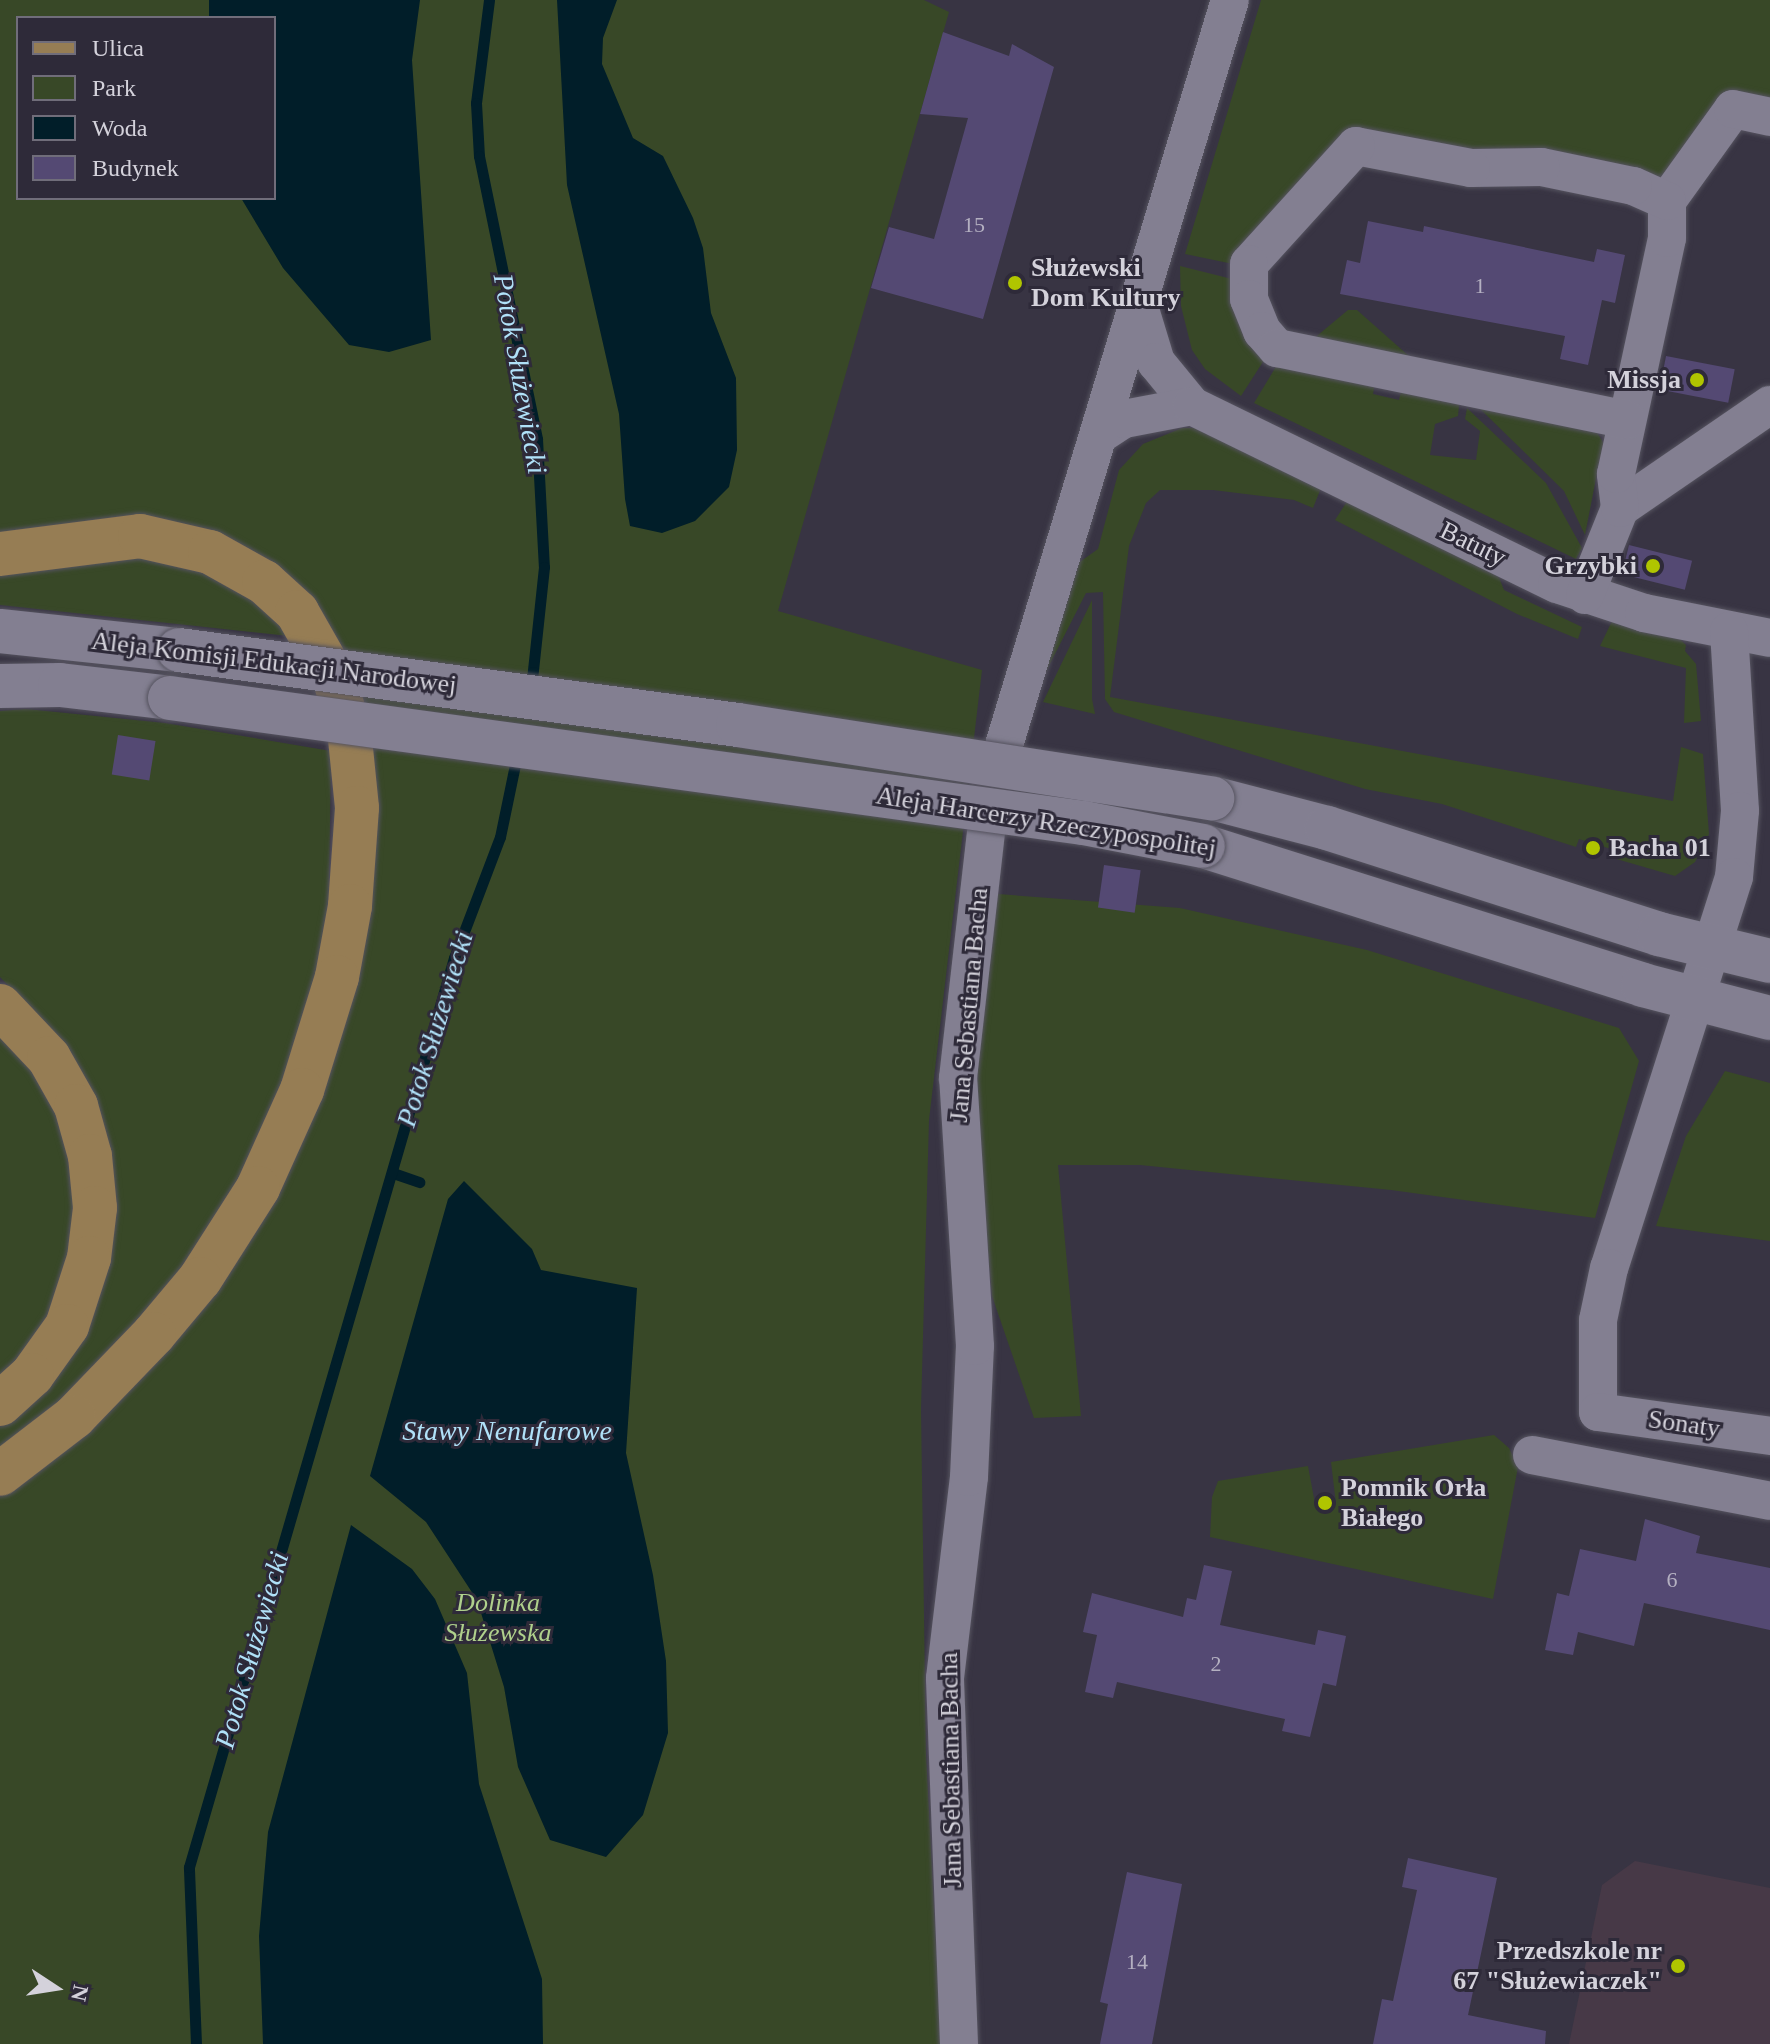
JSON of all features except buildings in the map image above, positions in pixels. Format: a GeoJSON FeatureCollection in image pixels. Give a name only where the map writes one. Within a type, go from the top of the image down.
{"type":"FeatureCollection","features":[{"type":"Feature","properties":{"kind":"main road"},"geometry":{"type":"LineString","coordinates":[[0,554],[140,536],[210,552],[264,582],[297,612],[334,677],[349,729],[357,808],[350,906],[337,977],[302,1090],[258,1188],[215,1259],[154,1334],[74,1417],[0,1474]]}},
{"type":"Feature","properties":{"kind":"main road"},"geometry":{"type":"LineString","coordinates":[[0,1006],[49,1058],[76,1106],[90,1156],[95,1208],[89,1258],[67,1326],[32,1375],[0,1404]]}},
{"type":"Feature","properties":{"kind":"street","name":"Jana Sebastiana Bacha"},"geometry":{"type":"LineString","coordinates":[[959,2044],[945,1678],[969,1477],[975,1346],[958,1078],[991,788],[1012,704],[1139,306],[1230,0]]}},
{"type":"Feature","properties":{"kind":"street"},"geometry":{"type":"LineString","coordinates":[[1585,595],[1620,508],[1616,474],[1667,238],[1667,201],[1733,109],[1770,117]]}},
{"type":"Feature","properties":{"kind":"street"},"geometry":{"type":"LineString","coordinates":[[1627,420],[1277,348],[1262,331],[1246,276],[1258,250],[1356,146],[1471,168],[1541,167],[1633,186],[1667,201]]}},
{"type":"Feature","properties":{"kind":"street","name":"Batuty"},"geometry":{"type":"LineString","coordinates":[[1139,306],[1156,362],[1192,406],[1585,595],[1729,631],[1770,638]]}},
{"type":"Feature","properties":{"kind":"street"},"geometry":{"type":"LineString","coordinates":[[1620,508],[1770,405]]}},
{"type":"Feature","properties":{"kind":"street"},"geometry":{"type":"LineString","coordinates":[[1099,435],[1124,419],[1192,406]]}},
{"type":"Feature","properties":{"kind":"street","name":"Aleja Komisji Edukacji Narodowej"},"geometry":{"type":"LineString","coordinates":[[0,631],[179,650],[547,699]]}},
{"type":"Feature","properties":{"kind":"street"},"geometry":{"type":"LineString","coordinates":[[1698,999],[1732,893],[1739,842],[1729,631]]}},
{"type":"Feature","properties":{"kind":"street","name":"Aleja Komisji Edukacji Narodowej"},"geometry":{"type":"LineString","coordinates":[[0,686],[60,685],[540,748]]}},
{"type":"Feature","properties":{"kind":"street","name":"Aleja Harcerzy Rzeczypospolitej"},"geometry":{"type":"LineString","coordinates":[[547,699],[1212,798],[1714,948],[1770,961]]}},
{"type":"Feature","properties":{"kind":"street","name":"Aleja Harcerzy Rzeczypospolitej"},"geometry":{"type":"LineString","coordinates":[[540,748],[1084,823],[1203,846],[1698,999],[1770,1018]]}},
{"type":"Feature","properties":{"kind":"street","name":"Sonaty"},"geometry":{"type":"LineString","coordinates":[[1698,999],[1609,1268],[1598,1320],[1598,1412],[1770,1436]]}},
{"type":"Feature","properties":{"kind":"street"},"geometry":{"type":"LineString","coordinates":[[1532,1455],[1770,1501]]}},
{"type":"Feature","properties":{"kind":"shaded area","name":"Przedszkole nr 67 \"Służewiaczek\""},"geometry":{"type":"Polygon","coordinates":[[[1635,1861],[1770,1888],[1770,2044],[1569,2044],[1602,1885],[1635,1861]]]}},
{"type":"Feature","properties":{"kind":"green space","name":"Dolinka Służewska"},"geometry":{"type":"Polygon","coordinates":[[[0,0],[924,0],[949,12],[778,611],[982,670],[929,1120],[921,1409],[926,1753],[941,2044],[0,2044],[0,1497],[70,1445],[334,1047],[355,670],[236,543],[0,536],[0,0]]]}},
{"type":"Feature","properties":{"kind":"green space"},"geometry":{"type":"Polygon","coordinates":[[[1261,0],[1770,0],[1770,112],[1727,103],[1669,199],[1350,139],[1233,264],[1185,254],[1261,0]]]}},
{"type":"Feature","properties":{"kind":"green space"},"geometry":{"type":"Polygon","coordinates":[[[1180,266],[1232,279],[1268,354],[1241,396],[1205,369],[1192,350],[1181,306],[1180,266]]]}},
{"type":"Feature","properties":{"kind":"green space"},"geometry":{"type":"Polygon","coordinates":[[[1348,310],[1357,310],[1410,357],[1312,340],[1348,310]]]}},
{"type":"Feature","properties":{"kind":"green space"},"geometry":{"type":"Polygon","coordinates":[[[1280,360],[1376,378],[1373,394],[1399,400],[1403,384],[1460,395],[1458,416],[1435,424],[1430,455],[1476,460],[1480,431],[1465,419],[1467,408],[1546,483],[1582,548],[1576,559],[1254,403],[1280,360]]]}},
{"type":"Feature","properties":{"kind":"green space"},"geometry":{"type":"Polygon","coordinates":[[[1470,399],[1595,429],[1607,449],[1599,463],[1585,535],[1564,491],[1470,399]]]}},
{"type":"Feature","properties":{"kind":"green space"},"geometry":{"type":"Polygon","coordinates":[[[1182,428],[1204,428],[1321,488],[1313,508],[1294,500],[1213,490],[1160,490],[1146,503],[1129,546],[1110,697],[1673,801],[1681,747],[1703,754],[1709,834],[1695,862],[1675,876],[1613,858],[1614,850],[1579,839],[1576,847],[1442,804],[1365,789],[1114,712],[1105,699],[1103,592],[1086,593],[1031,701],[1074,566],[1098,549],[1119,470],[1143,444],[1182,428]]]}},
{"type":"Feature","properties":{"kind":"green space"},"geometry":{"type":"Polygon","coordinates":[[[1348,500],[1498,575],[1504,590],[1582,627],[1578,639],[1517,614],[1335,520],[1348,500]]]}},
{"type":"Feature","properties":{"kind":"green space"},"geometry":{"type":"Polygon","coordinates":[[[147,556],[189,563],[263,603],[289,636],[0,605],[0,572],[147,556]]]}},
{"type":"Feature","properties":{"kind":"green space"},"geometry":{"type":"Polygon","coordinates":[[[1092,600],[1092,699],[1095,714],[1043,702],[1092,600]]]}},
{"type":"Feature","properties":{"kind":"green space"},"geometry":{"type":"Polygon","coordinates":[[[1613,619],[1679,638],[1686,645],[1685,651],[1696,664],[1701,721],[1684,723],[1686,668],[1600,646],[1613,619]]]}},
{"type":"Feature","properties":{"kind":"green space"},"geometry":{"type":"Polygon","coordinates":[[[26,709],[165,723],[331,751],[329,897],[318,965],[278,1100],[255,1155],[176,1281],[57,1409],[0,1454],[0,1427],[40,1393],[86,1328],[67,1047],[0,977],[0,711],[26,709]]]}},
{"type":"Feature","properties":{"kind":"green space"},"geometry":{"type":"Polygon","coordinates":[[[998,894],[1180,908],[1367,950],[1619,1028],[1639,1061],[1595,1218],[1391,1190],[1140,1165],[1058,1165],[1081,1416],[1034,1418],[992,1296],[973,1079],[998,894]]]}},
{"type":"Feature","properties":{"kind":"green space"},"geometry":{"type":"Polygon","coordinates":[[[0,1030],[63,1113],[77,1213],[55,1306],[28,1354],[0,1380],[0,1030]]]}},
{"type":"Feature","properties":{"kind":"green space"},"geometry":{"type":"Polygon","coordinates":[[[1725,1071],[1770,1083],[1770,1241],[1656,1226],[1686,1136],[1725,1071]]]}},
{"type":"Feature","properties":{"kind":"green space"},"geometry":{"type":"Polygon","coordinates":[[[1494,1435],[1509,1448],[1518,1467],[1493,1599],[1210,1537],[1212,1497],[1218,1481],[1308,1466],[1316,1509],[1330,1513],[1336,1504],[1331,1462],[1494,1435]]]}},
{"type":"Feature","properties":{"kind":"water"},"geometry":{"type":"Polygon","coordinates":[[[209,0],[420,0],[412,60],[431,340],[389,352],[349,345],[283,268],[242,200],[276,200],[276,16],[209,16],[209,0]]]}},
{"type":"Feature","properties":{"kind":"water"},"geometry":{"type":"Polygon","coordinates":[[[557,0],[617,0],[603,38],[602,64],[633,138],[663,156],[693,218],[703,248],[711,313],[736,378],[737,450],[729,487],[695,521],[662,533],[630,526],[619,414],[567,185],[557,0]]]}},
{"type":"Feature","properties":{"kind":"water","name":"Stawy Nenufarowe"},"geometry":{"type":"Polygon","coordinates":[[[464,1181],[532,1249],[541,1270],[637,1288],[626,1453],[653,1575],[666,1661],[668,1733],[643,1815],[606,1857],[550,1840],[518,1767],[504,1687],[477,1600],[426,1522],[370,1476],[448,1199],[464,1181]]]}},
{"type":"Feature","properties":{"kind":"water"},"geometry":{"type":"Polygon","coordinates":[[[351,1525],[412,1569],[435,1599],[467,1673],[479,1784],[542,1979],[543,2044],[263,2044],[259,1936],[268,1832],[351,1525]]]}},
{"type":"Feature","properties":{"kind":"waterway","name":"Potok Służewiecki"},"geometry":{"type":"LineString","coordinates":[[489,0],[476,103],[479,156],[537,439],[544,567],[531,688]]}},
{"type":"Feature","properties":{"kind":"waterway","name":"Potok Służewiecki"},"geometry":{"type":"LineString","coordinates":[[196,2044],[189,1867],[454,958],[500,837],[517,755]]}},
{"type":"Feature","properties":{"kind":"waterway"},"geometry":{"type":"LineString","coordinates":[[393,1173],[419,1182]]}},
{"type":"Feature","properties":{"kind":"place","name":"Służewski Dom Kultury"},"geometry":{"type":"Point","coordinates":[1015,283]}},
{"type":"Feature","properties":{"kind":"place","name":"Missja"},"geometry":{"type":"Point","coordinates":[1697,380]}},
{"type":"Feature","properties":{"kind":"place","name":"Grzybki"},"geometry":{"type":"Point","coordinates":[1653,566]}},
{"type":"Feature","properties":{"kind":"place","name":"Bacha 01"},"geometry":{"type":"Point","coordinates":[1593,848]}},
{"type":"Feature","properties":{"kind":"place","name":"Pomnik Orła Białego"},"geometry":{"type":"Point","coordinates":[1325,1503]}},
{"type":"Feature","properties":{"kind":"place","name":"Przedszkole nr 67 \"Służewiaczek\""},"geometry":{"type":"Point","coordinates":[1678,1966]}}]}
